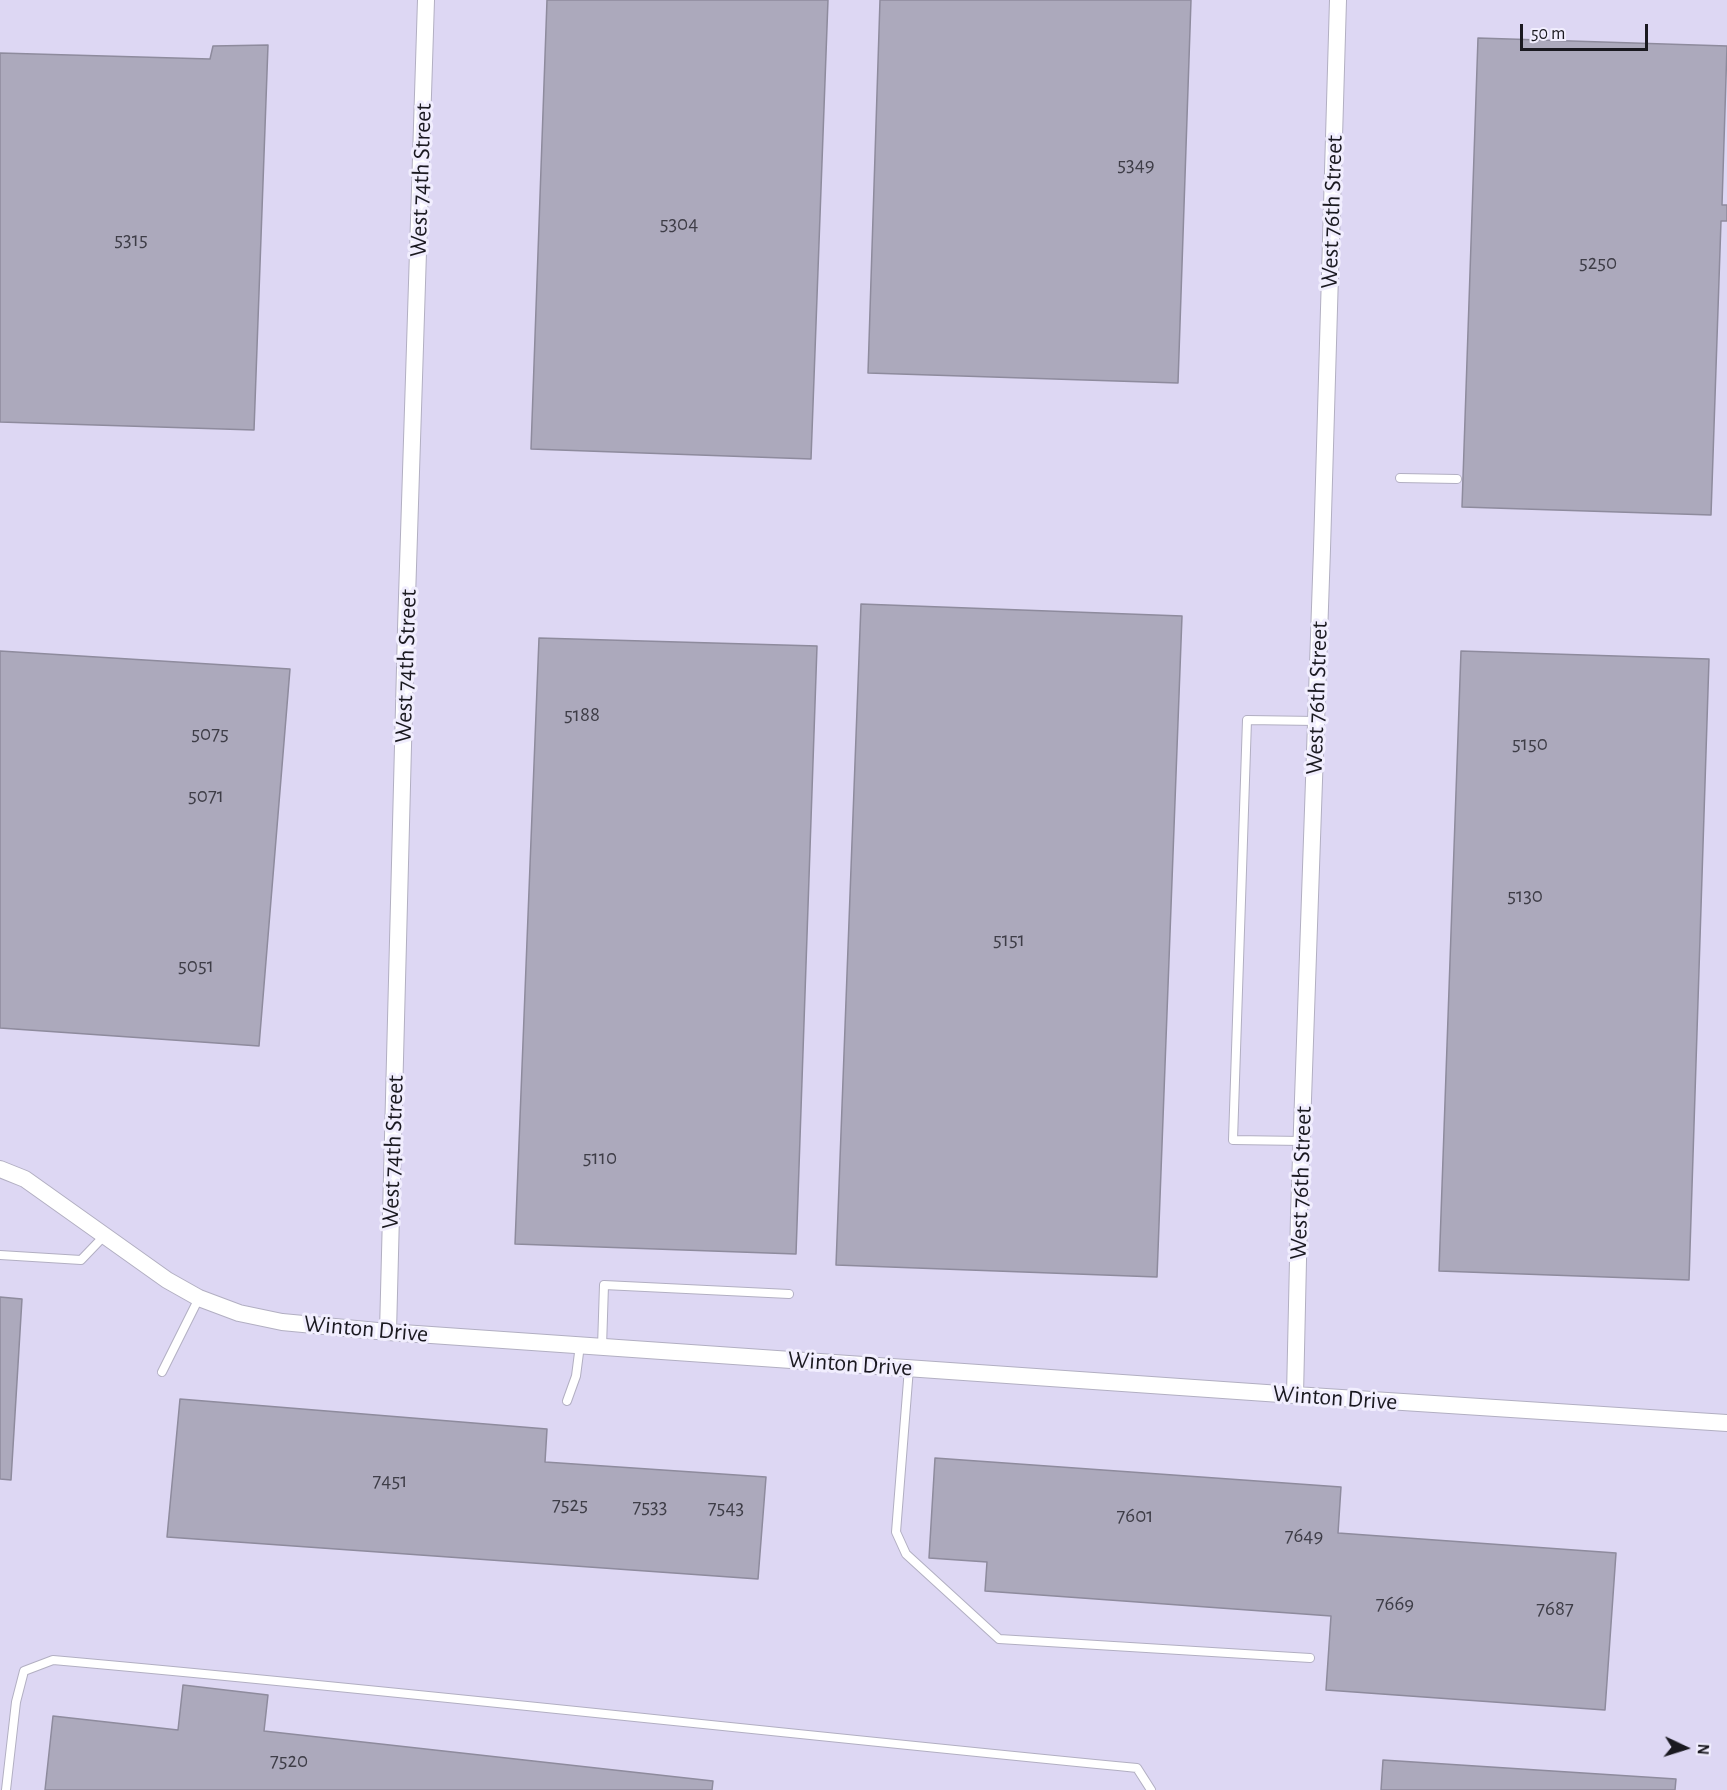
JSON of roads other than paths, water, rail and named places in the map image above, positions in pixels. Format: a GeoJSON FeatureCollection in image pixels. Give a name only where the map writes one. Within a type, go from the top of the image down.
{"type":"FeatureCollection","features":[{"type":"Feature","properties":{"kind":"street","name":"West 74th Street"},"geometry":{"type":"LineString","coordinates":[[388,1332],[406,629],[426,0]]}},
{"type":"Feature","properties":{"kind":"street","name":"West 76th Street"},"geometry":{"type":"LineString","coordinates":[[1295,1395],[1338,0]]}},
{"type":"Feature","properties":{"kind":"street","name":"Winton Drive"},"geometry":{"type":"LineString","coordinates":[[7,1172],[25,1179],[167,1280],[199,1298],[239,1313],[282,1322],[602,1347],[1727,1423]]}},
{"type":"Feature","properties":{"kind":"lane"},"geometry":{"type":"LineString","coordinates":[[1400,478],[1457,479]]}},
{"type":"Feature","properties":{"kind":"lane"},"geometry":{"type":"LineString","coordinates":[[1302,1141],[1233,1140],[1245,778],[1247,720],[1316,721]]}},
{"type":"Feature","properties":{"kind":"lane"},"geometry":{"type":"LineString","coordinates":[[0,1255],[81,1260],[105,1235]]}},
{"type":"Feature","properties":{"kind":"lane"},"geometry":{"type":"LineString","coordinates":[[602,1347],[604,1286],[789,1294]]}},
{"type":"Feature","properties":{"kind":"lane"},"geometry":{"type":"LineString","coordinates":[[162,1372],[199,1298]]}},
{"type":"Feature","properties":{"kind":"lane"},"geometry":{"type":"LineString","coordinates":[[567,1401],[576,1376],[580,1345]]}},
{"type":"Feature","properties":{"kind":"lane"},"geometry":{"type":"LineString","coordinates":[[909,1368],[896,1532],[906,1554],[999,1640],[1310,1658]]}},
{"type":"Feature","properties":{"kind":"lane"},"geometry":{"type":"LineString","coordinates":[[6,1790],[16,1702],[24,1671],[53,1660],[294,1682],[812,1737],[1137,1767],[1151,1790]]}}]}
